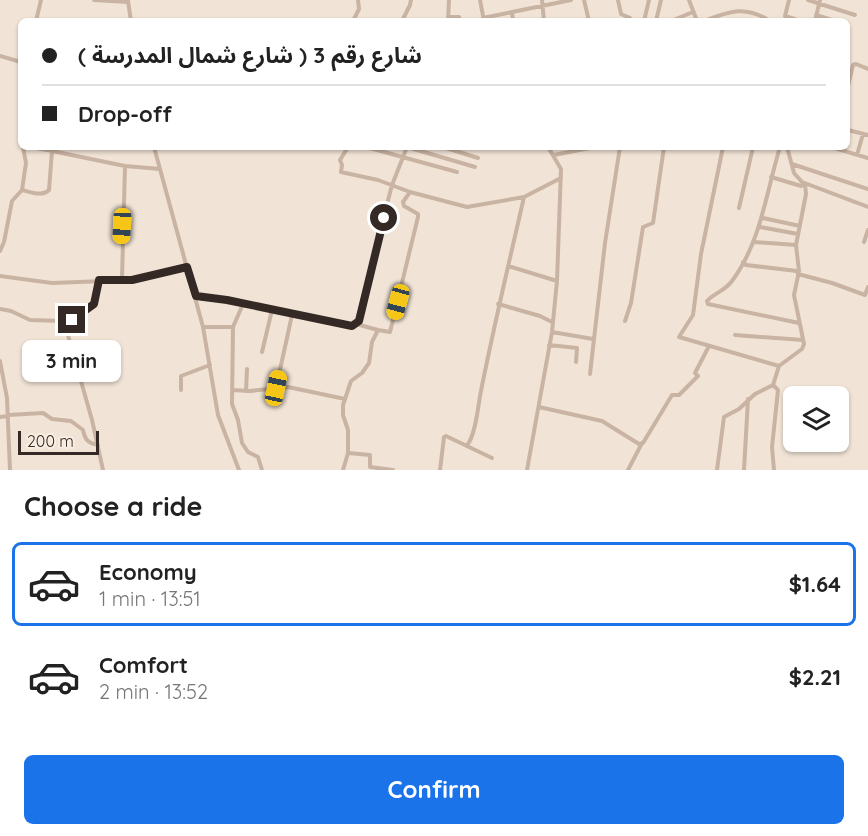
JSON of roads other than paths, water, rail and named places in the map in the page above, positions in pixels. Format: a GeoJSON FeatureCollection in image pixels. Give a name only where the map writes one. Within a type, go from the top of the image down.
{"type":"FeatureCollection","features":[{"type":"Feature","properties":{"kind":"street"},"geometry":{"type":"LineString","coordinates":[[37,18],[41,0]]}},
{"type":"Feature","properties":{"kind":"street"},"geometry":{"type":"LineString","coordinates":[[94,0],[128,1],[131,18]]}},
{"type":"Feature","properties":{"kind":"street"},"geometry":{"type":"LineString","coordinates":[[354,18],[359,9],[358,0]]}},
{"type":"Feature","properties":{"kind":"street"},"geometry":{"type":"LineString","coordinates":[[404,18],[411,0]]}},
{"type":"Feature","properties":{"kind":"street"},"geometry":{"type":"LineString","coordinates":[[448,18],[449,0]]}},
{"type":"Feature","properties":{"kind":"street"},"geometry":{"type":"LineString","coordinates":[[480,0],[483,18]]}},
{"type":"Feature","properties":{"kind":"street"},"geometry":{"type":"LineString","coordinates":[[542,0],[544,18]]}},
{"type":"Feature","properties":{"kind":"street"},"geometry":{"type":"LineString","coordinates":[[487,18],[571,0]]}},
{"type":"Feature","properties":{"kind":"street"},"geometry":{"type":"LineString","coordinates":[[584,0],[588,18]]}},
{"type":"Feature","properties":{"kind":"street"},"geometry":{"type":"LineString","coordinates":[[618,0],[621,14],[630,18]]}},
{"type":"Feature","properties":{"kind":"street"},"geometry":{"type":"LineString","coordinates":[[645,18],[649,0]]}},
{"type":"Feature","properties":{"kind":"street"},"geometry":{"type":"LineString","coordinates":[[657,18],[661,0]]}},
{"type":"Feature","properties":{"kind":"street"},"geometry":{"type":"LineString","coordinates":[[688,0],[696,18]]}},
{"type":"Feature","properties":{"kind":"street"},"geometry":{"type":"LineString","coordinates":[[789,0],[785,16],[791,18]]}},
{"type":"Feature","properties":{"kind":"street"},"geometry":{"type":"LineString","coordinates":[[808,0],[855,15]]}},
{"type":"Feature","properties":{"kind":"street"},"geometry":{"type":"LineString","coordinates":[[815,18],[819,2]]}},
{"type":"Feature","properties":{"kind":"street"},"geometry":{"type":"LineString","coordinates":[[715,18],[737,10],[749,11],[764,18]]}},
{"type":"Feature","properties":{"kind":"street"},"geometry":{"type":"LineString","coordinates":[[512,12],[513,18]]}},
{"type":"Feature","properties":{"kind":"street"},"geometry":{"type":"LineString","coordinates":[[678,18],[693,12]]}},
{"type":"Feature","properties":{"kind":"street"},"geometry":{"type":"LineString","coordinates":[[816,15],[826,18]]}},
{"type":"Feature","properties":{"kind":"street"},"geometry":{"type":"LineString","coordinates":[[0,56],[18,61]]}},
{"type":"Feature","properties":{"kind":"street"},"geometry":{"type":"LineString","coordinates":[[850,78],[853,65],[868,69]]}},
{"type":"Feature","properties":{"kind":"street"},"geometry":{"type":"LineString","coordinates":[[850,131],[866,135],[857,155]]}},
{"type":"Feature","properties":{"kind":"street"},"geometry":{"type":"LineString","coordinates":[[0,251],[12,201],[22,190],[26,163],[24,150]]}},
{"type":"Feature","properties":{"kind":"street"},"geometry":{"type":"LineString","coordinates":[[47,150],[124,166],[160,169]]}},
{"type":"Feature","properties":{"kind":"street"},"geometry":{"type":"LineString","coordinates":[[155,150],[196,296],[218,415],[239,470]]}},
{"type":"Feature","properties":{"kind":"street"},"geometry":{"type":"LineString","coordinates":[[346,150],[340,160],[342,165],[340,172],[467,207],[524,197],[561,178]]}},
{"type":"Feature","properties":{"kind":"street"},"geometry":{"type":"LineString","coordinates":[[377,150],[457,172]]}},
{"type":"Feature","properties":{"kind":"street"},"geometry":{"type":"LineString","coordinates":[[356,324],[392,185],[406,150]]}},
{"type":"Feature","properties":{"kind":"street"},"geometry":{"type":"LineString","coordinates":[[417,150],[475,167]]}},
{"type":"Feature","properties":{"kind":"street"},"geometry":{"type":"LineString","coordinates":[[453,150],[478,158]]}},
{"type":"Feature","properties":{"kind":"street"},"geometry":{"type":"LineString","coordinates":[[527,470],[552,332],[557,281],[561,169],[550,150]]}},
{"type":"Feature","properties":{"kind":"street"},"geometry":{"type":"LineString","coordinates":[[554,155],[580,150]]}},
{"type":"Feature","properties":{"kind":"street"},"geometry":{"type":"LineString","coordinates":[[590,374],[620,150]]}},
{"type":"Feature","properties":{"kind":"street"},"geometry":{"type":"LineString","coordinates":[[625,321],[631,303],[643,227],[653,223],[664,150]]}},
{"type":"Feature","properties":{"kind":"street"},"geometry":{"type":"LineString","coordinates":[[722,150],[701,254],[693,315],[679,337],[779,366]]}},
{"type":"Feature","properties":{"kind":"street"},"geometry":{"type":"LineString","coordinates":[[739,208],[752,150]]}},
{"type":"Feature","properties":{"kind":"street"},"geometry":{"type":"LineString","coordinates":[[779,150],[763,218],[754,242],[728,287],[710,298],[708,304],[799,323]]}},
{"type":"Feature","properties":{"kind":"street"},"geometry":{"type":"LineString","coordinates":[[788,150],[794,173],[805,184],[868,207]]}},
{"type":"Feature","properties":{"kind":"street"},"geometry":{"type":"LineString","coordinates":[[846,150],[868,158]]}},
{"type":"Feature","properties":{"kind":"street"},"geometry":{"type":"LineString","coordinates":[[22,190],[39,194],[47,193],[52,151]]}},
{"type":"Feature","properties":{"kind":"street"},"geometry":{"type":"LineString","coordinates":[[791,164],[868,189]]}},
{"type":"Feature","properties":{"kind":"street"},"geometry":{"type":"LineString","coordinates":[[122,279],[124,166]]}},
{"type":"Feature","properties":{"kind":"street"},"geometry":{"type":"LineString","coordinates":[[771,177],[801,186],[805,184]]}},
{"type":"Feature","properties":{"kind":"street"},"geometry":{"type":"LineString","coordinates":[[717,470],[724,417],[739,409],[748,399],[773,386],[779,366],[802,349],[804,344],[794,294],[798,274],[796,245],[806,194],[805,184]]}},
{"type":"Feature","properties":{"kind":"street"},"geometry":{"type":"LineString","coordinates":[[196,296],[390,332],[418,214],[404,206],[403,202],[410,192]]}},
{"type":"Feature","properties":{"kind":"street"},"geometry":{"type":"LineString","coordinates":[[467,445],[471,441],[476,420],[498,304],[524,197]]}},
{"type":"Feature","properties":{"kind":"street"},"geometry":{"type":"LineString","coordinates":[[763,218],[800,226]]}},
{"type":"Feature","properties":{"kind":"street"},"geometry":{"type":"LineString","coordinates":[[760,227],[798,234]]}},
{"type":"Feature","properties":{"kind":"street"},"geometry":{"type":"LineString","coordinates":[[864,242],[868,230]]}},
{"type":"Feature","properties":{"kind":"street"},"geometry":{"type":"LineString","coordinates":[[754,242],[796,245]]}},
{"type":"Feature","properties":{"kind":"street"},"geometry":{"type":"LineString","coordinates":[[743,262],[794,270],[798,274],[865,295],[868,287]]}},
{"type":"Feature","properties":{"kind":"street"},"geometry":{"type":"LineString","coordinates":[[508,266],[557,281]]}},
{"type":"Feature","properties":{"kind":"street"},"geometry":{"type":"LineString","coordinates":[[0,276],[52,283],[132,280],[187,267]]}},
{"type":"Feature","properties":{"kind":"street"},"geometry":{"type":"LineString","coordinates":[[0,309],[11,311],[30,320],[72,320],[94,304],[99,280]]}},
{"type":"Feature","properties":{"kind":"street"},"geometry":{"type":"LineString","coordinates":[[243,304],[233,327],[232,404],[242,442],[248,452],[258,457],[262,470]]}},
{"type":"Feature","properties":{"kind":"street"},"geometry":{"type":"LineString","coordinates":[[498,304],[540,316],[552,322]]}},
{"type":"Feature","properties":{"kind":"street"},"geometry":{"type":"LineString","coordinates":[[262,352],[272,310]]}},
{"type":"Feature","properties":{"kind":"street"},"geometry":{"type":"LineString","coordinates":[[276,388],[291,315]]}},
{"type":"Feature","properties":{"kind":"street"},"geometry":{"type":"LineString","coordinates":[[64,321],[103,470]]}},
{"type":"Feature","properties":{"kind":"street"},"geometry":{"type":"LineString","coordinates":[[203,327],[233,327]]}},
{"type":"Feature","properties":{"kind":"street"},"geometry":{"type":"LineString","coordinates":[[344,470],[348,453],[348,430],[342,409],[351,381],[362,373],[369,363],[372,342],[378,330]]}},
{"type":"Feature","properties":{"kind":"street"},"geometry":{"type":"LineString","coordinates":[[552,332],[593,339]]}},
{"type":"Feature","properties":{"kind":"street"},"geometry":{"type":"LineString","coordinates":[[735,335],[803,340]]}},
{"type":"Feature","properties":{"kind":"street"},"geometry":{"type":"LineString","coordinates":[[549,345],[577,348],[576,362]]}},
{"type":"Feature","properties":{"kind":"street"},"geometry":{"type":"LineString","coordinates":[[628,470],[672,395],[680,395],[698,376],[695,373],[696,368],[709,346]]}},
{"type":"Feature","properties":{"kind":"street"},"geometry":{"type":"LineString","coordinates":[[0,361],[8,416],[10,470]]}},
{"type":"Feature","properties":{"kind":"street"},"geometry":{"type":"LineString","coordinates":[[181,390],[181,376],[210,365]]}},
{"type":"Feature","properties":{"kind":"street"},"geometry":{"type":"LineString","coordinates":[[246,391],[247,369]]}},
{"type":"Feature","properties":{"kind":"street"},"geometry":{"type":"LineString","coordinates":[[773,386],[778,390],[772,447],[774,470]]}},
{"type":"Feature","properties":{"kind":"street"},"geometry":{"type":"LineString","coordinates":[[232,390],[297,389],[306,393],[345,399]]}},
{"type":"Feature","properties":{"kind":"street"},"geometry":{"type":"LineString","coordinates":[[744,470],[748,399]]}},
{"type":"Feature","properties":{"kind":"street"},"geometry":{"type":"LineString","coordinates":[[539,407],[602,421],[639,444],[642,443]]}},
{"type":"Feature","properties":{"kind":"street"},"geometry":{"type":"LineString","coordinates":[[0,417],[43,414],[52,419],[71,421],[83,430],[84,437],[89,443],[98,446]]}},
{"type":"Feature","properties":{"kind":"street"},"geometry":{"type":"LineString","coordinates":[[440,470],[446,436],[492,458]]}},
{"type":"Feature","properties":{"kind":"street"},"geometry":{"type":"LineString","coordinates":[[348,453],[370,455],[370,467],[393,470]]}}]}
